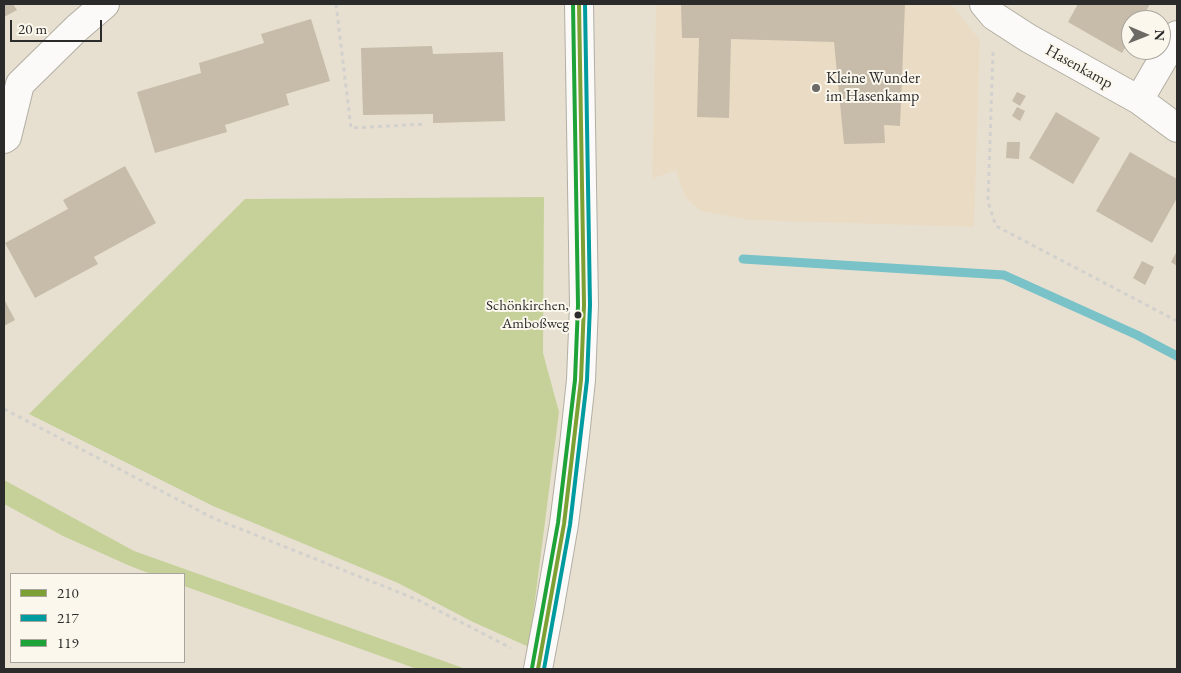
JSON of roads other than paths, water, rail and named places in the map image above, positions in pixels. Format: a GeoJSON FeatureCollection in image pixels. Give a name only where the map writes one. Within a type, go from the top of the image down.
{"type":"FeatureCollection","features":[{"type":"Feature","properties":{"kind":"street"},"geometry":{"type":"LineString","coordinates":[[4,139],[7,137],[20,84],[77,28],[105,4]]}},
{"type":"Feature","properties":{"kind":"street"},"geometry":{"type":"LineString","coordinates":[[539,663],[564,524],[581,380],[584,305],[579,4]]}},
{"type":"Feature","properties":{"kind":"street","name":"Hasenkamp"},"geometry":{"type":"LineString","coordinates":[[989,10],[1028,38],[1139,100],[1177,128]]}},
{"type":"Feature","properties":{"kind":"street"},"geometry":{"type":"LineString","coordinates":[[1139,100],[1177,35]]}},
{"type":"Feature","properties":{"kind":"waterway"},"geometry":{"type":"LineString","coordinates":[[743,259],[1004,275],[1137,335],[1177,356]]}},
{"type":"Feature","properties":{"kind":"place","name":"Kleine Wunder im Hasenkamp"},"geometry":{"type":"Point","coordinates":[816,88]}},
{"type":"Feature","properties":{"kind":"place","name":"Schönkirchen, Amboßweg"},"geometry":{"type":"Point","coordinates":[578,315]}}]}
